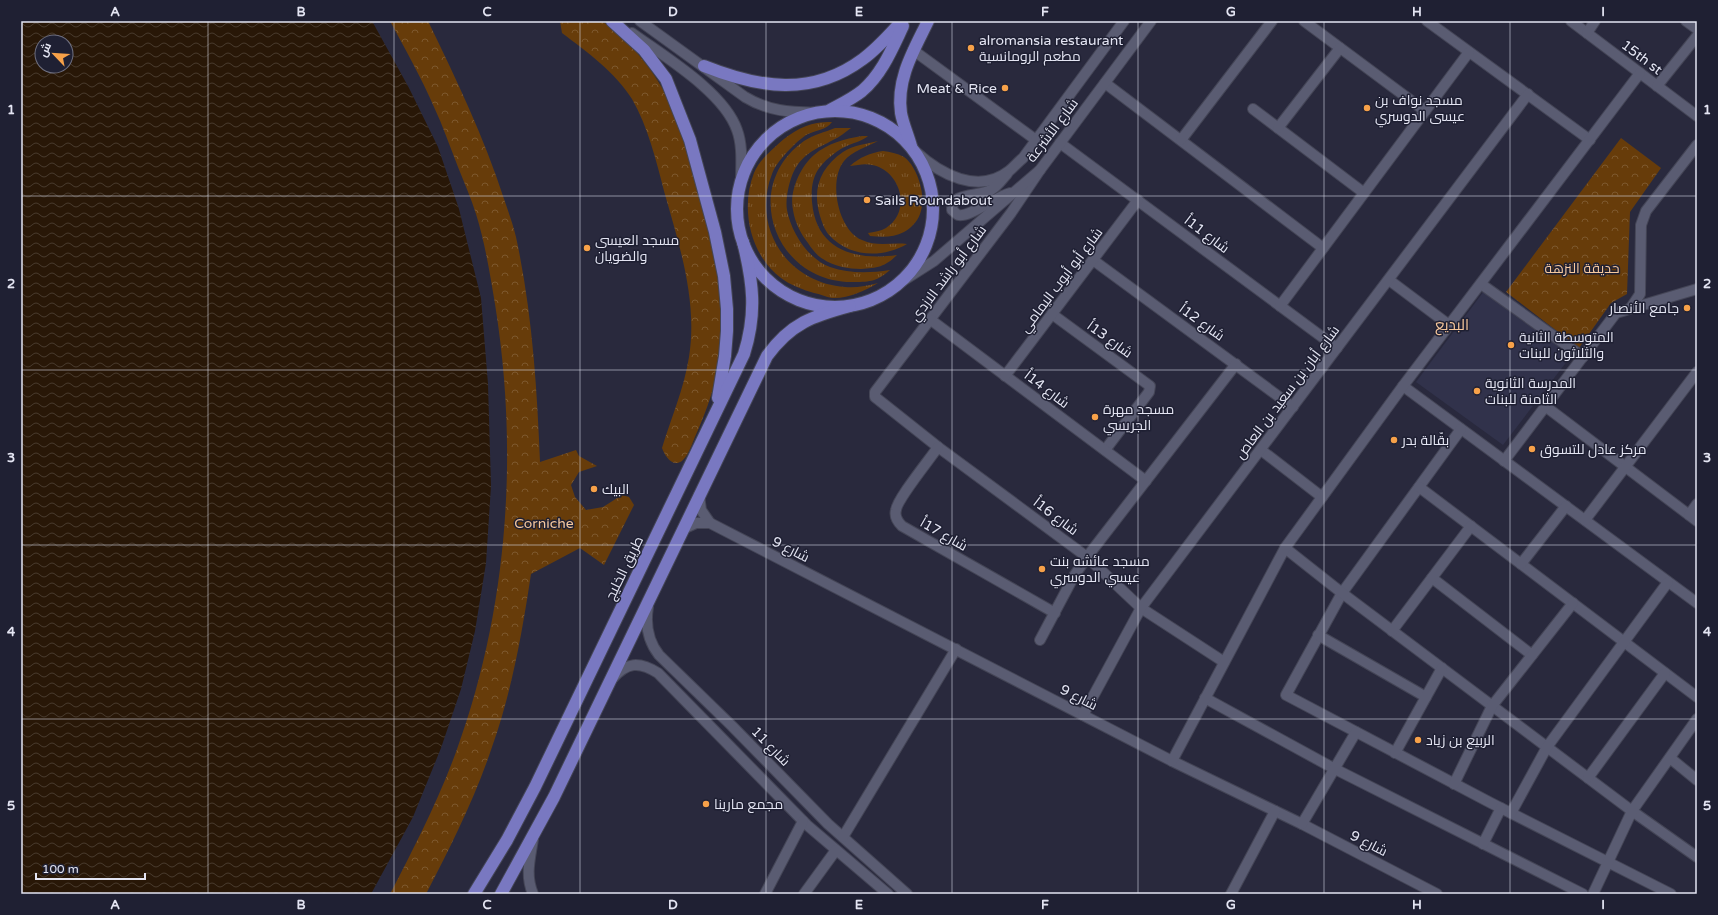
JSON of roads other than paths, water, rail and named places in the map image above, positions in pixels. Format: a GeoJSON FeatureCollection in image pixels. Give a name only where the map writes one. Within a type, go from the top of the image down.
{"type":"FeatureCollection","features":[{"type":"Feature","properties":{"kind":"main road"},"geometry":{"type":"LineString","coordinates":[[612,21],[644,50],[666,79],[690,140],[717,239],[724,276],[727,331],[722,378],[712,422]]}},
{"type":"Feature","properties":{"kind":"main road"},"geometry":{"type":"LineString","coordinates":[[704,66],[742,80],[769,84],[803,84],[820,81],[837,75],[863,59],[878,47],[902,21]]}},
{"type":"Feature","properties":{"kind":"main road"},"geometry":{"type":"LineString","coordinates":[[850,306],[834,308],[820,306],[793,297],[782,291],[762,275],[753,262],[743,242],[738,219],[741,182],[753,155],[772,134],[794,121],[824,112],[853,98],[874,79],[906,21]]}},
{"type":"Feature","properties":{"kind":"main road"},"geometry":{"type":"LineString","coordinates":[[501,894],[534,836],[760,370],[774,346],[795,327],[808,319],[878,297],[901,282],[914,269],[921,257],[927,244],[934,208],[931,191],[923,166],[914,150],[902,114],[900,103],[904,75],[913,50],[928,21]]}},
{"type":"Feature","properties":{"kind":"main road"},"geometry":{"type":"LineString","coordinates":[[824,112],[841,112],[866,116],[891,128],[914,150]]}},
{"type":"Feature","properties":{"kind":"main road","name":"طريق الخليج"},"geometry":{"type":"LineString","coordinates":[[474,894],[507,840],[567,723],[744,354],[752,320],[752,285],[743,242]]}},
{"type":"Feature","properties":{"kind":"main road"},"geometry":{"type":"LineString","coordinates":[[480,894],[507,840]]}},
{"type":"Feature","properties":{"kind":"street"},"geometry":{"type":"LineString","coordinates":[[616,21],[708,90],[727,109],[738,131],[741,145],[741,182]]}},
{"type":"Feature","properties":{"kind":"street"},"geometry":{"type":"LineString","coordinates":[[640,21],[758,105],[792,112],[824,112]]}},
{"type":"Feature","properties":{"kind":"street","name":"شارع الأشرعة"},"geometry":{"type":"LineString","coordinates":[[914,150],[938,170],[957,179],[971,181],[986,180],[1008,172],[1023,158],[1124,21]]}},
{"type":"Feature","properties":{"kind":"street","name":"شارع الأشرعة"},"geometry":{"type":"LineString","coordinates":[[901,282],[934,261],[1040,170],[1151,21]]}},
{"type":"Feature","properties":{"kind":"street"},"geometry":{"type":"LineString","coordinates":[[1181,140],[1272,21]]}},
{"type":"Feature","properties":{"kind":"street"},"geometry":{"type":"LineString","coordinates":[[1304,21],[1425,112]]}},
{"type":"Feature","properties":{"kind":"street"},"geometry":{"type":"LineString","coordinates":[[1427,21],[1590,140]]}},
{"type":"Feature","properties":{"kind":"street","name":"15th st"},"geometry":{"type":"LineString","coordinates":[[1571,21],[1697,116]]}},
{"type":"Feature","properties":{"kind":"street"},"geometry":{"type":"LineString","coordinates":[[1587,33],[1596,21]]}},
{"type":"Feature","properties":{"kind":"street"},"geometry":{"type":"LineString","coordinates":[[1686,21],[1697,29]]}},
{"type":"Feature","properties":{"kind":"street"},"geometry":{"type":"LineString","coordinates":[[1657,86],[1697,36]]}},
{"type":"Feature","properties":{"kind":"street"},"geometry":{"type":"LineString","coordinates":[[1278,128],[1340,48]]}},
{"type":"Feature","properties":{"kind":"street"},"geometry":{"type":"LineString","coordinates":[[913,50],[1036,140]]}},
{"type":"Feature","properties":{"kind":"street"},"geometry":{"type":"LineString","coordinates":[[1280,306],[1469,52]]}},
{"type":"Feature","properties":{"kind":"street"},"geometry":{"type":"LineString","coordinates":[[1172,760],[1285,548],[1404,386],[1640,73]]}},
{"type":"Feature","properties":{"kind":"street"},"geometry":{"type":"LineString","coordinates":[[1105,83],[1323,248]]}},
{"type":"Feature","properties":{"kind":"street","name":"شارع أبان بن سعيد بن العاص"},"geometry":{"type":"LineString","coordinates":[[1083,715],[1141,608],[1294,407],[1528,94]]}},
{"type":"Feature","properties":{"kind":"street"},"geometry":{"type":"LineString","coordinates":[[1253,109],[1364,193]]}},
{"type":"Feature","properties":{"kind":"street","name":"شارع 11أ"},"geometry":{"type":"LineString","coordinates":[[1060,143],[1337,348]]}},
{"type":"Feature","properties":{"kind":"street"},"geometry":{"type":"LineString","coordinates":[[1630,309],[1640,294],[1640,225],[1646,211],[1697,145]]}},
{"type":"Feature","properties":{"kind":"street","name":"شارع أبو راشد الازدي"},"geometry":{"type":"LineString","coordinates":[[877,391],[1011,213],[1040,170]]}},
{"type":"Feature","properties":{"kind":"street"},"geometry":{"type":"LineString","coordinates":[[1008,172],[999,184],[992,190],[956,198],[953,202],[952,210],[958,215],[965,216],[1000,195],[1015,192]]}},
{"type":"Feature","properties":{"kind":"street","name":"شارع أبو أيوب اليمامي"},"geometry":{"type":"LineString","coordinates":[[1005,376],[1138,200]]}},
{"type":"Feature","properties":{"kind":"street","name":"شارع 12أ"},"geometry":{"type":"LineString","coordinates":[[1093,260],[1294,407]]}},
{"type":"Feature","properties":{"kind":"street"},"geometry":{"type":"LineString","coordinates":[[1389,280],[1449,326]]}},
{"type":"Feature","properties":{"kind":"street"},"geometry":{"type":"LineString","coordinates":[[1481,284],[1583,357]]}},
{"type":"Feature","properties":{"kind":"street"},"geometry":{"type":"LineString","coordinates":[[1504,461],[1616,314],[1697,290]]}},
{"type":"Feature","properties":{"kind":"street","name":"شارع 13أ"},"geometry":{"type":"LineString","coordinates":[[1052,314],[1148,384],[1150,388],[1149,392],[1105,450]]}},
{"type":"Feature","properties":{"kind":"street","name":"شارع 14أ"},"geometry":{"type":"LineString","coordinates":[[931,320],[1146,481]]}},
{"type":"Feature","properties":{"kind":"street"},"geometry":{"type":"LineString","coordinates":[[1040,640],[1074,576],[1087,557],[1236,364]]}},
{"type":"Feature","properties":{"kind":"street"},"geometry":{"type":"LineString","coordinates":[[1585,520],[1625,467],[1693,384],[1697,372]]}},
{"type":"Feature","properties":{"kind":"street"},"geometry":{"type":"LineString","coordinates":[[1404,386],[1697,603]]}},
{"type":"Feature","properties":{"kind":"street","name":"شارع 16أ"},"geometry":{"type":"LineString","coordinates":[[877,391],[875,394],[876,399],[938,447],[1087,557],[1141,608],[1224,662]]}},
{"type":"Feature","properties":{"kind":"street"},"geometry":{"type":"LineString","coordinates":[[1546,406],[1693,518],[1697,504]]}},
{"type":"Feature","properties":{"kind":"street"},"geometry":{"type":"LineString","coordinates":[[1461,429],[1342,593],[1286,695],[1511,814],[1671,894]]}},
{"type":"Feature","properties":{"kind":"street","name":"شارع 17أ"},"geometry":{"type":"LineString","coordinates":[[938,447],[898,502],[895,513],[897,521],[902,526],[1055,613]]}},
{"type":"Feature","properties":{"kind":"street"},"geometry":{"type":"LineString","coordinates":[[1261,450],[1322,497]]}},
{"type":"Feature","properties":{"kind":"street"},"geometry":{"type":"LineString","coordinates":[[1419,487],[1697,697]]}},
{"type":"Feature","properties":{"kind":"street"},"geometry":{"type":"LineString","coordinates":[[699,495],[701,510],[710,523]]}},
{"type":"Feature","properties":{"kind":"street"},"geometry":{"type":"LineString","coordinates":[[1521,564],[1566,506]]}},
{"type":"Feature","properties":{"kind":"street"},"geometry":{"type":"LineString","coordinates":[[683,529],[696,523],[710,523]]}},
{"type":"Feature","properties":{"kind":"street","name":"شارع 9"},"geometry":{"type":"LineString","coordinates":[[710,523],[1083,715],[1302,824],[1437,894]]}},
{"type":"Feature","properties":{"kind":"street"},"geometry":{"type":"LineString","coordinates":[[1392,631],[1471,526]]}},
{"type":"Feature","properties":{"kind":"street"},"geometry":{"type":"LineString","coordinates":[[1285,548],[1392,631],[1632,811],[1697,857]]}},
{"type":"Feature","properties":{"kind":"street"},"geometry":{"type":"LineString","coordinates":[[1432,578],[1532,655]]}},
{"type":"Feature","properties":{"kind":"street"},"geometry":{"type":"LineString","coordinates":[[1511,814],[1547,747],[1623,641],[1668,582]]}},
{"type":"Feature","properties":{"kind":"street","name":"شارع 11"},"geometry":{"type":"LineString","coordinates":[[649,600],[647,628],[648,636],[654,649],[669,666],[732,726],[823,819],[907,894]]}},
{"type":"Feature","properties":{"kind":"street"},"geometry":{"type":"LineString","coordinates":[[1454,784],[1492,706],[1573,603]]}},
{"type":"Feature","properties":{"kind":"street"},"geometry":{"type":"LineString","coordinates":[[1318,635],[1426,697]]}},
{"type":"Feature","properties":{"kind":"street"},"geometry":{"type":"LineString","coordinates":[[843,837],[956,649]]}},
{"type":"Feature","properties":{"kind":"street","name":"شارع 11"},"geometry":{"type":"LineString","coordinates":[[608,684],[617,673],[634,665],[648,667],[658,673],[803,821],[888,894]]}},
{"type":"Feature","properties":{"kind":"street"},"geometry":{"type":"LineString","coordinates":[[1395,753],[1442,668]]}},
{"type":"Feature","properties":{"kind":"street"},"geometry":{"type":"LineString","coordinates":[[1588,778],[1665,673]]}},
{"type":"Feature","properties":{"kind":"street"},"geometry":{"type":"LineString","coordinates":[[1205,698],[1335,769],[1583,894]]}},
{"type":"Feature","properties":{"kind":"street"},"geometry":{"type":"LineString","coordinates":[[1593,894],[1632,811],[1697,719]]}},
{"type":"Feature","properties":{"kind":"street"},"geometry":{"type":"LineString","coordinates":[[721,737],[732,726]]}},
{"type":"Feature","properties":{"kind":"street"},"geometry":{"type":"LineString","coordinates":[[1302,824],[1356,732]]}},
{"type":"Feature","properties":{"kind":"street"},"geometry":{"type":"LineString","coordinates":[[1670,758],[1697,780]]}},
{"type":"Feature","properties":{"kind":"street"},"geometry":{"type":"LineString","coordinates":[[1482,844],[1501,808]]}},
{"type":"Feature","properties":{"kind":"street"},"geometry":{"type":"LineString","coordinates":[[1231,894],[1275,811]]}},
{"type":"Feature","properties":{"kind":"street"},"geometry":{"type":"LineString","coordinates":[[765,894],[803,821]]}},
{"type":"Feature","properties":{"kind":"street"},"geometry":{"type":"LineString","coordinates":[[533,894],[527,871],[534,836]]}},
{"type":"Feature","properties":{"kind":"street"},"geometry":{"type":"LineString","coordinates":[[804,894],[836,850]]}},
{"type":"Feature","properties":{"kind":"water"},"geometry":{"type":"Polygon","coordinates":[[[21,21],[372,21],[409,88],[438,147],[459,209],[481,298],[488,384],[491,486],[486,563],[475,631],[461,689],[441,748],[413,817],[371,894],[21,894],[21,21]]]}},
{"type":"Feature","properties":{"kind":"place","name":"alromansia restaurant مطعم الرومانسية"},"geometry":{"type":"Point","coordinates":[971,48]}},
{"type":"Feature","properties":{"kind":"place","name":"Meat & Rice"},"geometry":{"type":"Point","coordinates":[1005,88]}},
{"type":"Feature","properties":{"kind":"place","name":"مسجد نواف بن عيسى الدوسري"},"geometry":{"type":"Point","coordinates":[1367,108]}},
{"type":"Feature","properties":{"kind":"place","name":"Sails Roundabout"},"geometry":{"type":"Point","coordinates":[867,200]}},
{"type":"Feature","properties":{"kind":"place","name":"مسجد العيسى والضويان"},"geometry":{"type":"Point","coordinates":[587,248]}},
{"type":"Feature","properties":{"kind":"place","name":"جامع الأنصار"},"geometry":{"type":"Point","coordinates":[1687,308]}},
{"type":"Feature","properties":{"kind":"place","name":"المتوسطة الثانية والثلاثون للبنات"},"geometry":{"type":"Point","coordinates":[1511,345]}},
{"type":"Feature","properties":{"kind":"place","name":"المدرسة الثانوية الثامنة للبنات"},"geometry":{"type":"Point","coordinates":[1477,391]}},
{"type":"Feature","properties":{"kind":"place","name":"مسجد مهرة الجريسي"},"geometry":{"type":"Point","coordinates":[1095,417]}},
{"type":"Feature","properties":{"kind":"place","name":"بقّالة بدر"},"geometry":{"type":"Point","coordinates":[1394,440]}},
{"type":"Feature","properties":{"kind":"place","name":"مركز عادل للتسوق"},"geometry":{"type":"Point","coordinates":[1532,449]}},
{"type":"Feature","properties":{"kind":"place","name":"البيك"},"geometry":{"type":"Point","coordinates":[594,489]}},
{"type":"Feature","properties":{"kind":"place","name":"مسجد عائشه بنت عيسي الدوسري"},"geometry":{"type":"Point","coordinates":[1042,569]}},
{"type":"Feature","properties":{"kind":"place","name":"الربيع بن زياد"},"geometry":{"type":"Point","coordinates":[1418,740]}},
{"type":"Feature","properties":{"kind":"place","name":"مجمع مارينا"},"geometry":{"type":"Point","coordinates":[706,804]}},
{"type":"Feature","properties":{"kind":"district","name":"البديع"},"geometry":{"type":"Point","coordinates":[1452,325]}},
{"type":"Feature","properties":{"kind":"park label","name":"حديقة النزهة"},"geometry":{"type":"Point","coordinates":[1582,268]}},
{"type":"Feature","properties":{"kind":"park label","name":"Corniche"},"geometry":{"type":"Point","coordinates":[544,523]}}]}
